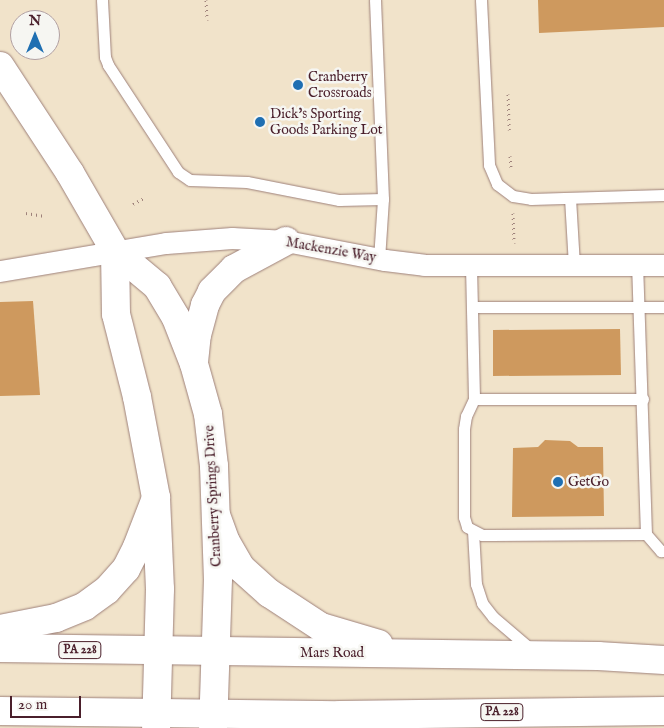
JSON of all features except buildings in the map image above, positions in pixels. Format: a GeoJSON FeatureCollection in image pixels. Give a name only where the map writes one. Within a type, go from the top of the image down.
{"type":"FeatureCollection","features":[{"type":"Feature","properties":{"kind":"main road","name":"Cranberry Springs Drive"},"geometry":{"type":"LineString","coordinates":[[0,66],[70,173],[115,251],[157,286],[176,318],[194,364],[208,414],[214,466],[217,652],[213,721]]}},
{"type":"Feature","properties":{"kind":"main road"},"geometry":{"type":"LineString","coordinates":[[194,364],[197,335],[204,305],[212,291],[234,269],[286,241]]}},
{"type":"Feature","properties":{"kind":"main road","name":"Cranberry Springs Drive"},"geometry":{"type":"LineString","coordinates":[[115,251],[116,314],[138,397],[156,498],[160,589],[160,651],[156,720]]}},
{"type":"Feature","properties":{"kind":"main road"},"geometry":{"type":"LineString","coordinates":[[0,629],[56,618],[85,606],[107,590],[126,569],[138,547],[156,498]]}},
{"type":"Feature","properties":{"kind":"main road"},"geometry":{"type":"LineString","coordinates":[[216,515],[226,542],[241,568],[291,609],[320,627],[407,653]]}},
{"type":"Feature","properties":{"kind":"main road","name":"Mars Road"},"geometry":{"type":"LineString","coordinates":[[0,648],[538,655],[664,660]]}},
{"type":"Feature","properties":{"kind":"main road","name":"PA 228"},"geometry":{"type":"LineString","coordinates":[[0,711],[156,720],[213,721],[340,715],[664,711]]}},
{"type":"Feature","properties":{"kind":"main road"},"geometry":{"type":"LineString","coordinates":[[300,728],[340,715]]}},
{"type":"Feature","properties":{"kind":"main road"},"geometry":{"type":"LineString","coordinates":[[0,718],[40,728]]}},
{"type":"Feature","properties":{"kind":"street","name":"Mackenzie Way"},"geometry":{"type":"LineString","coordinates":[[0,272],[166,243],[232,238],[286,241],[378,258],[424,264],[471,266],[664,265]]}},
{"type":"Feature","properties":{"kind":"street"},"geometry":{"type":"LineString","coordinates":[[629,710],[664,719]]}},
{"type":"Feature","properties":{"kind":"lane"},"geometry":{"type":"LineString","coordinates":[[102,0],[108,65],[178,172],[190,180],[247,182],[339,200],[383,199]]}},
{"type":"Feature","properties":{"kind":"lane"},"geometry":{"type":"LineString","coordinates":[[375,0],[383,199],[378,258]]}},
{"type":"Feature","properties":{"kind":"lane"},"geometry":{"type":"LineString","coordinates":[[481,0],[489,164],[492,175],[504,192],[513,196],[531,199],[664,195]]}},
{"type":"Feature","properties":{"kind":"lane"},"geometry":{"type":"LineString","coordinates":[[570,198],[574,264]]}},
{"type":"Feature","properties":{"kind":"lane"},"geometry":{"type":"LineString","coordinates":[[637,265],[643,399],[646,534],[661,551],[664,551]]}},
{"type":"Feature","properties":{"kind":"lane"},"geometry":{"type":"LineString","coordinates":[[471,266],[474,399],[466,416],[464,429],[464,517],[467,527],[482,535],[646,534]]}},
{"type":"Feature","properties":{"kind":"lane"},"geometry":{"type":"LineString","coordinates":[[472,307],[664,307]]}},
{"type":"Feature","properties":{"kind":"lane"},"geometry":{"type":"LineString","coordinates":[[474,399],[643,399]]}},
{"type":"Feature","properties":{"kind":"lane"},"geometry":{"type":"LineString","coordinates":[[473,531],[475,577],[482,603],[493,616],[538,655]]}},
{"type":"Feature","properties":{"kind":"path"},"geometry":{"type":"LineString","coordinates":[[206,0],[207,20]]}},
{"type":"Feature","properties":{"kind":"path"},"geometry":{"type":"LineString","coordinates":[[508,94],[509,130]]}},
{"type":"Feature","properties":{"kind":"path"},"geometry":{"type":"LineString","coordinates":[[510,156],[512,175]]}},
{"type":"Feature","properties":{"kind":"path"},"geometry":{"type":"LineString","coordinates":[[133,204],[144,198]]}},
{"type":"Feature","properties":{"kind":"path"},"geometry":{"type":"LineString","coordinates":[[513,210],[514,243]]}},
{"type":"Feature","properties":{"kind":"path"},"geometry":{"type":"LineString","coordinates":[[26,212],[45,216]]}},
{"type":"Feature","properties":{"kind":"place","name":"Cranberry Crossroads"},"geometry":{"type":"Point","coordinates":[298,85]}},
{"type":"Feature","properties":{"kind":"place","name":"Dick's Sporting Goods Parking Lot"},"geometry":{"type":"Point","coordinates":[260,122]}},
{"type":"Feature","properties":{"kind":"place","name":"GetGo"},"geometry":{"type":"Point","coordinates":[558,482]}}]}
